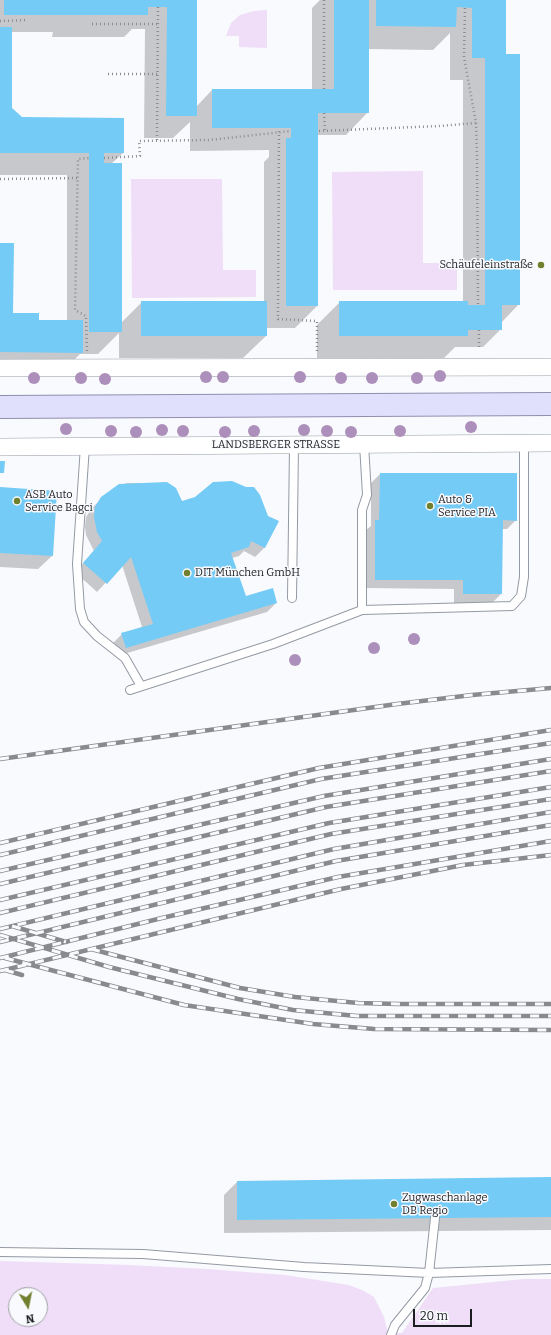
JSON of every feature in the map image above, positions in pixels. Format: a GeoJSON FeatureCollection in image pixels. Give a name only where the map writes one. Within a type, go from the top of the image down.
{"type":"FeatureCollection","features":[{"type":"Feature","properties":{"kind":"main road"},"geometry":{"type":"LineString","coordinates":[[0,407],[551,404]]}},
{"type":"Feature","properties":{"kind":"street"},"geometry":{"type":"LineString","coordinates":[[0,368],[551,367]]}},
{"type":"Feature","properties":{"kind":"street","name":"LANDSBERGER STRASSE"},"geometry":{"type":"LineString","coordinates":[[0,447],[551,443]]}},
{"type":"Feature","properties":{"kind":"lane"},"geometry":{"type":"LineString","coordinates":[[130,690],[273,644],[362,610],[512,606],[521,596],[524,576],[524,443]]}},
{"type":"Feature","properties":{"kind":"lane"},"geometry":{"type":"LineString","coordinates":[[362,610],[362,510],[367,495],[364,444]]}},
{"type":"Feature","properties":{"kind":"lane"},"geometry":{"type":"LineString","coordinates":[[292,598],[294,445]]}},
{"type":"Feature","properties":{"kind":"lane"},"geometry":{"type":"LineString","coordinates":[[85,446],[76,564],[80,609],[84,622],[97,636],[125,658],[141,686]]}},
{"type":"Feature","properties":{"kind":"lane"},"geometry":{"type":"LineString","coordinates":[[391,1335],[395,1325],[425,1288],[429,1272],[435,1218]]}},
{"type":"Feature","properties":{"kind":"lane"},"geometry":{"type":"LineString","coordinates":[[0,1252],[143,1254],[304,1267],[429,1272],[551,1269]]}},
{"type":"Feature","properties":{"kind":"path"},"geometry":{"type":"LineString","coordinates":[[324,0],[324,89]]}},
{"type":"Feature","properties":{"kind":"path"},"geometry":{"type":"LineString","coordinates":[[157,140],[158,7]]}},
{"type":"Feature","properties":{"kind":"path"},"geometry":{"type":"LineString","coordinates":[[465,8],[464,57],[476,123],[478,305]]}},
{"type":"Feature","properties":{"kind":"path"},"geometry":{"type":"LineString","coordinates":[[0,21],[28,20]]}},
{"type":"Feature","properties":{"kind":"path"},"geometry":{"type":"LineString","coordinates":[[92,24],[157,24]]}},
{"type":"Feature","properties":{"kind":"path"},"geometry":{"type":"LineString","coordinates":[[108,74],[157,74]]}},
{"type":"Feature","properties":{"kind":"path"},"geometry":{"type":"LineString","coordinates":[[324,113],[325,131]]}},
{"type":"Feature","properties":{"kind":"path"},"geometry":{"type":"LineString","coordinates":[[318,131],[476,123]]}},
{"type":"Feature","properties":{"kind":"path"},"geometry":{"type":"LineString","coordinates":[[279,131],[278,319],[317,321],[317,367]]}},
{"type":"Feature","properties":{"kind":"path"},"geometry":{"type":"LineString","coordinates":[[104,158],[140,156],[139,141],[209,140],[279,131],[291,131]]}},
{"type":"Feature","properties":{"kind":"path"},"geometry":{"type":"LineString","coordinates":[[87,367],[86,316],[75,310],[78,159],[89,158]]}},
{"type":"Feature","properties":{"kind":"path"},"geometry":{"type":"LineString","coordinates":[[0,179],[78,178]]}},
{"type":"Feature","properties":{"kind":"shaded area"},"geometry":{"type":"Polygon","coordinates":[[[267,10],[267,48],[239,47],[239,36],[226,36],[231,23],[240,15],[254,11],[267,10]]]}},
{"type":"Feature","properties":{"kind":"shaded area"},"geometry":{"type":"Polygon","coordinates":[[[423,171],[423,263],[457,263],[457,290],[333,290],[332,172],[423,171]]]}},
{"type":"Feature","properties":{"kind":"shaded area"},"geometry":{"type":"Polygon","coordinates":[[[131,179],[222,179],[223,270],[256,270],[256,297],[132,298],[131,179]]]}},
{"type":"Feature","properties":{"kind":"shaded area"},"geometry":{"type":"Polygon","coordinates":[[[0,1261],[207,1269],[285,1275],[349,1285],[374,1297],[384,1317],[388,1333],[402,1333],[433,1288],[524,1279],[551,1279],[551,1335],[0,1335],[0,1261]]]}},
{"type":"Feature","properties":{"kind":"building"},"geometry":{"type":"Polygon","coordinates":[[[4,0],[197,0],[197,116],[166,116],[167,7],[148,7],[148,15],[4,15],[4,0]]]}},
{"type":"Feature","properties":{"kind":"building"},"geometry":{"type":"Polygon","coordinates":[[[334,0],[369,0],[369,113],[318,113],[318,306],[286,306],[286,138],[291,138],[291,128],[212,128],[212,89],[334,89],[334,0]]]}},
{"type":"Feature","properties":{"kind":"building"},"geometry":{"type":"Polygon","coordinates":[[[376,0],[506,0],[506,54],[520,54],[520,305],[502,305],[502,330],[468,330],[468,336],[339,336],[339,301],[468,301],[468,305],[485,305],[485,58],[472,58],[472,8],[457,7],[456,27],[376,26],[376,0]]]}},
{"type":"Feature","properties":{"kind":"building"},"geometry":{"type":"Polygon","coordinates":[[[0,27],[12,27],[12,108],[22,117],[124,118],[124,153],[104,153],[104,163],[122,163],[122,332],[89,332],[89,153],[0,153],[0,27]]]}},
{"type":"Feature","properties":{"kind":"building"},"geometry":{"type":"Polygon","coordinates":[[[0,243],[14,243],[13,313],[39,313],[39,320],[83,320],[83,353],[0,352],[0,243]]]}},
{"type":"Feature","properties":{"kind":"building"},"geometry":{"type":"Polygon","coordinates":[[[141,301],[267,301],[267,336],[141,336],[141,301]]]}},
{"type":"Feature","properties":{"kind":"building"},"geometry":{"type":"Polygon","coordinates":[[[0,461],[5,461],[4,473],[0,473],[0,461]]]}},
{"type":"Feature","properties":{"kind":"building"},"geometry":{"type":"Polygon","coordinates":[[[380,473],[517,473],[517,521],[503,520],[502,594],[463,594],[463,580],[375,580],[375,520],[379,520],[380,473]]]}},
{"type":"Feature","properties":{"kind":"building","name":"DIT München GmbH"},"geometry":{"type":"Polygon","coordinates":[[[232,481],[246,487],[254,487],[260,495],[268,516],[279,521],[265,548],[251,541],[249,547],[231,553],[246,596],[273,588],[277,603],[126,648],[121,633],[153,624],[131,557],[107,584],[83,563],[102,541],[97,532],[94,517],[95,507],[101,497],[119,484],[167,482],[176,488],[182,501],[195,497],[213,482],[232,481]]]}},
{"type":"Feature","properties":{"kind":"building"},"geometry":{"type":"Polygon","coordinates":[[[0,487],[57,491],[53,556],[0,553],[0,487]]]}},
{"type":"Feature","properties":{"kind":"building","name":"Zugwaschanlage DB Regio"},"geometry":{"type":"Polygon","coordinates":[[[551,1177],[551,1217],[237,1220],[237,1181],[551,1177]]]}},
{"type":"Feature","properties":{"kind":"railway"},"geometry":{"type":"LineString","coordinates":[[0,759],[397,704],[472,695],[551,688]]}},
{"type":"Feature","properties":{"kind":"railway"},"geometry":{"type":"LineString","coordinates":[[0,843],[319,768],[551,730]]}},
{"type":"Feature","properties":{"kind":"railway"},"geometry":{"type":"LineString","coordinates":[[0,855],[321,779],[551,743]]}},
{"type":"Feature","properties":{"kind":"railway"},"geometry":{"type":"LineString","coordinates":[[0,871],[324,796],[551,759]]}},
{"type":"Feature","properties":{"kind":"railway"},"geometry":{"type":"LineString","coordinates":[[0,884],[326,807],[551,771]]}},
{"type":"Feature","properties":{"kind":"railway"},"geometry":{"type":"LineString","coordinates":[[0,900],[329,823],[551,787]]}},
{"type":"Feature","properties":{"kind":"railway"},"geometry":{"type":"LineString","coordinates":[[0,913],[331,834],[551,799]]}},
{"type":"Feature","properties":{"kind":"railway"},"geometry":{"type":"LineString","coordinates":[[0,929],[334,849],[551,812]]}},
{"type":"Feature","properties":{"kind":"railway"},"geometry":{"type":"LineString","coordinates":[[0,942],[336,861],[551,825]]}},
{"type":"Feature","properties":{"kind":"railway"},"geometry":{"type":"LineString","coordinates":[[0,958],[338,877],[551,841]]}},
{"type":"Feature","properties":{"kind":"railway"},"geometry":{"type":"LineString","coordinates":[[0,971],[341,889],[463,865],[551,855]]}},
{"type":"Feature","properties":{"kind":"railway"},"geometry":{"type":"LineString","coordinates":[[12,926],[66,942]]}},
{"type":"Feature","properties":{"kind":"railway"},"geometry":{"type":"LineString","coordinates":[[0,935],[109,967],[238,999],[293,1010],[357,1016],[551,1016]]}},
{"type":"Feature","properties":{"kind":"railway"},"geometry":{"type":"LineString","coordinates":[[91,949],[240,988],[295,997],[358,1003],[551,1004]]}},
{"type":"Feature","properties":{"kind":"railway"},"geometry":{"type":"LineString","coordinates":[[5,958],[184,1005],[313,1024],[374,1029],[551,1030]]}},
{"type":"Feature","properties":{"kind":"railway"},"geometry":{"type":"LineString","coordinates":[[5,970],[22,975]]}},
{"type":"Feature","properties":{"kind":"place","name":"Schäufeleinstraße"},"geometry":{"type":"Point","coordinates":[541,265]}},
{"type":"Feature","properties":{"kind":"place","name":"ASB Auto Service Bagci"},"geometry":{"type":"Point","coordinates":[17,501]}},
{"type":"Feature","properties":{"kind":"place","name":"Auto & Service PIA"},"geometry":{"type":"Point","coordinates":[430,506]}},
{"type":"Feature","properties":{"kind":"place","name":"DIT München GmbH"},"geometry":{"type":"Point","coordinates":[187,573]}},
{"type":"Feature","properties":{"kind":"place","name":"Zugwaschanlage DB Regio"},"geometry":{"type":"Point","coordinates":[394,1204]}}]}
